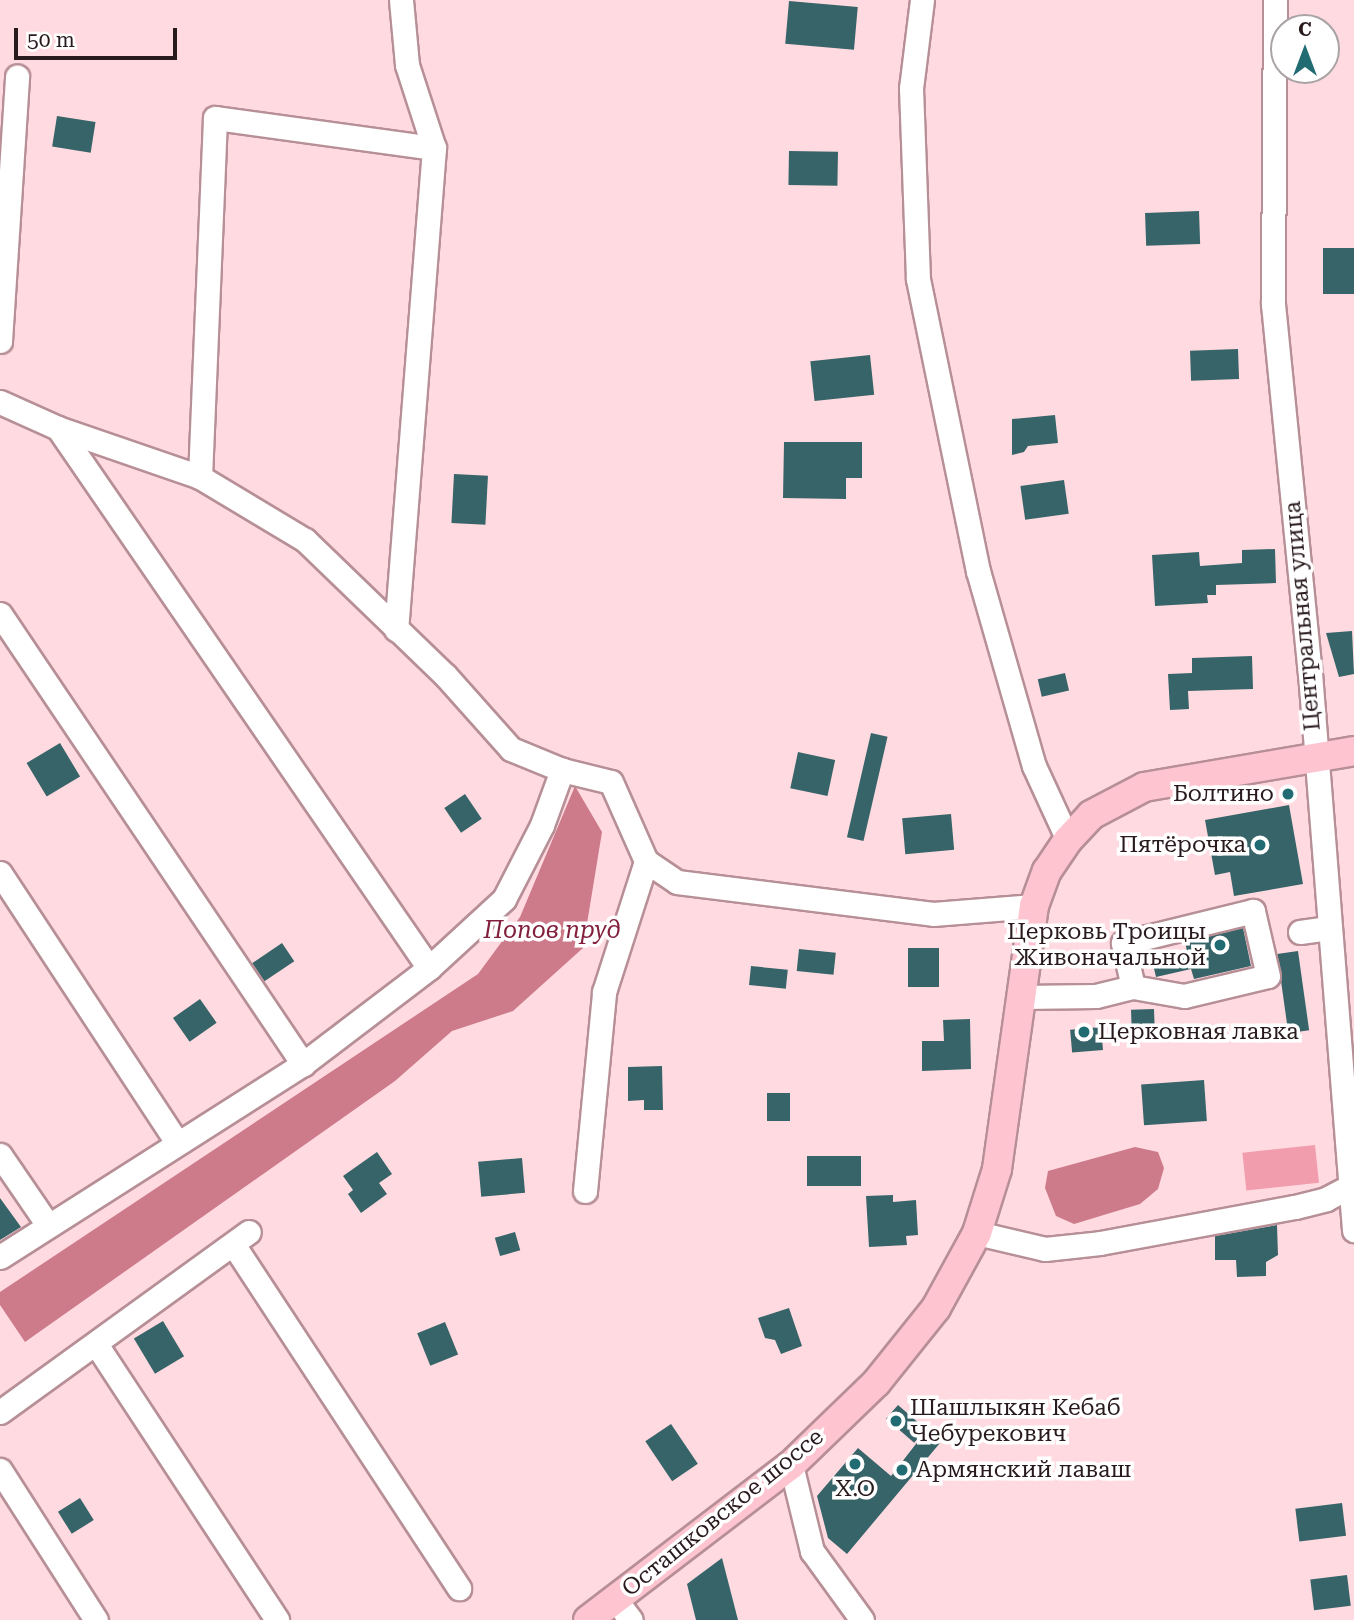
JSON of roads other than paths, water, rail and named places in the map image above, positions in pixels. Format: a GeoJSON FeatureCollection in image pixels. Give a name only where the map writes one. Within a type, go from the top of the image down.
{"type":"FeatureCollection","features":[{"type":"Feature","properties":{"kind":"main road","name":"Осташковское шоссе"},"geometry":{"type":"LineString","coordinates":[[587,1620],[623,1609],[791,1465],[884,1373],[936,1308],[977,1233],[997,1169],[1034,906],[1047,872],[1068,840],[1091,815],[1144,787],[1354,751]]}},
{"type":"Feature","properties":{"kind":"street"},"geometry":{"type":"LineString","coordinates":[[396,630],[434,148],[407,65],[401,0]]}},
{"type":"Feature","properties":{"kind":"street"},"geometry":{"type":"LineString","coordinates":[[922,0],[911,88],[918,279],[978,571],[1034,766],[1068,840]]}},
{"type":"Feature","properties":{"kind":"street","name":"Центральная улица"},"geometry":{"type":"LineString","coordinates":[[1275,0],[1273,304],[1315,757],[1354,1230]]}},
{"type":"Feature","properties":{"kind":"street"},"geometry":{"type":"LineString","coordinates":[[0,341],[17,77]]}},
{"type":"Feature","properties":{"kind":"street"},"geometry":{"type":"LineString","coordinates":[[200,477],[215,118],[434,148]]}},
{"type":"Feature","properties":{"kind":"street"},"geometry":{"type":"LineString","coordinates":[[0,402],[58,428],[200,477],[305,540],[445,675],[511,749],[562,770],[611,782],[646,861],[677,882],[933,914],[1034,906]]}},
{"type":"Feature","properties":{"kind":"street"},"geometry":{"type":"LineString","coordinates":[[58,428],[429,968]]}},
{"type":"Feature","properties":{"kind":"street"},"geometry":{"type":"LineString","coordinates":[[0,614],[303,1064]]}},
{"type":"Feature","properties":{"kind":"street"},"geometry":{"type":"LineString","coordinates":[[0,1257],[176,1141],[303,1064],[429,968],[504,899],[542,824],[562,770]]}},
{"type":"Feature","properties":{"kind":"street"},"geometry":{"type":"LineString","coordinates":[[585,1191],[604,992],[646,861]]}},
{"type":"Feature","properties":{"kind":"street"},"geometry":{"type":"LineString","coordinates":[[0,873],[176,1141]]}},
{"type":"Feature","properties":{"kind":"street"},"geometry":{"type":"LineString","coordinates":[[1021,997],[1096,996],[1133,987],[1184,996],[1268,976],[1252,911],[1123,943],[1133,987]]}},
{"type":"Feature","properties":{"kind":"street"},"geometry":{"type":"LineString","coordinates":[[1300,932],[1327,928]]}},
{"type":"Feature","properties":{"kind":"street"},"geometry":{"type":"LineString","coordinates":[[0,1155],[48,1225]]}},
{"type":"Feature","properties":{"kind":"street"},"geometry":{"type":"LineString","coordinates":[[977,1233],[1045,1249],[1100,1243],[1295,1207],[1326,1199],[1349,1187]]}},
{"type":"Feature","properties":{"kind":"street"},"geometry":{"type":"LineString","coordinates":[[0,1412],[241,1238],[459,1588]]}},
{"type":"Feature","properties":{"kind":"street"},"geometry":{"type":"LineString","coordinates":[[96,1344],[277,1620]]}},
{"type":"Feature","properties":{"kind":"street"},"geometry":{"type":"LineString","coordinates":[[791,1465],[812,1550],[862,1620]]}},
{"type":"Feature","properties":{"kind":"street"},"geometry":{"type":"LineString","coordinates":[[0,1470],[96,1620]]}},
{"type":"Feature","properties":{"kind":"water","name":"Попов пруд"},"geometry":{"type":"Polygon","coordinates":[[[575,786],[602,832],[583,948],[513,1011],[452,1031],[395,1081],[25,1342],[0,1305],[0,1292],[478,974],[520,917],[575,786]]]}},
{"type":"Feature","properties":{"kind":"water"},"geometry":{"type":"Polygon","coordinates":[[[1135,1147],[1158,1152],[1164,1168],[1158,1189],[1140,1204],[1074,1224],[1056,1216],[1045,1188],[1048,1171],[1135,1147]]]}},
{"type":"Feature","properties":{"kind":"place","name":"Болтино"},"geometry":{"type":"Point","coordinates":[1288,794]}},
{"type":"Feature","properties":{"kind":"place","name":"Пятёрочка"},"geometry":{"type":"Point","coordinates":[1260,845]}},
{"type":"Feature","properties":{"kind":"place","name":"Церковь Троицы Живоначальной"},"geometry":{"type":"Point","coordinates":[1220,945]}},
{"type":"Feature","properties":{"kind":"place","name":"Церковная лавка"},"geometry":{"type":"Point","coordinates":[1084,1032]}},
{"type":"Feature","properties":{"kind":"place","name":"Шашлыкян Кебаб Чебурекович"},"geometry":{"type":"Point","coordinates":[896,1421]}},
{"type":"Feature","properties":{"kind":"place","name":"X.O"},"geometry":{"type":"Point","coordinates":[855,1464]}},
{"type":"Feature","properties":{"kind":"place","name":"Армянский лаваш"},"geometry":{"type":"Point","coordinates":[902,1470]}}]}
